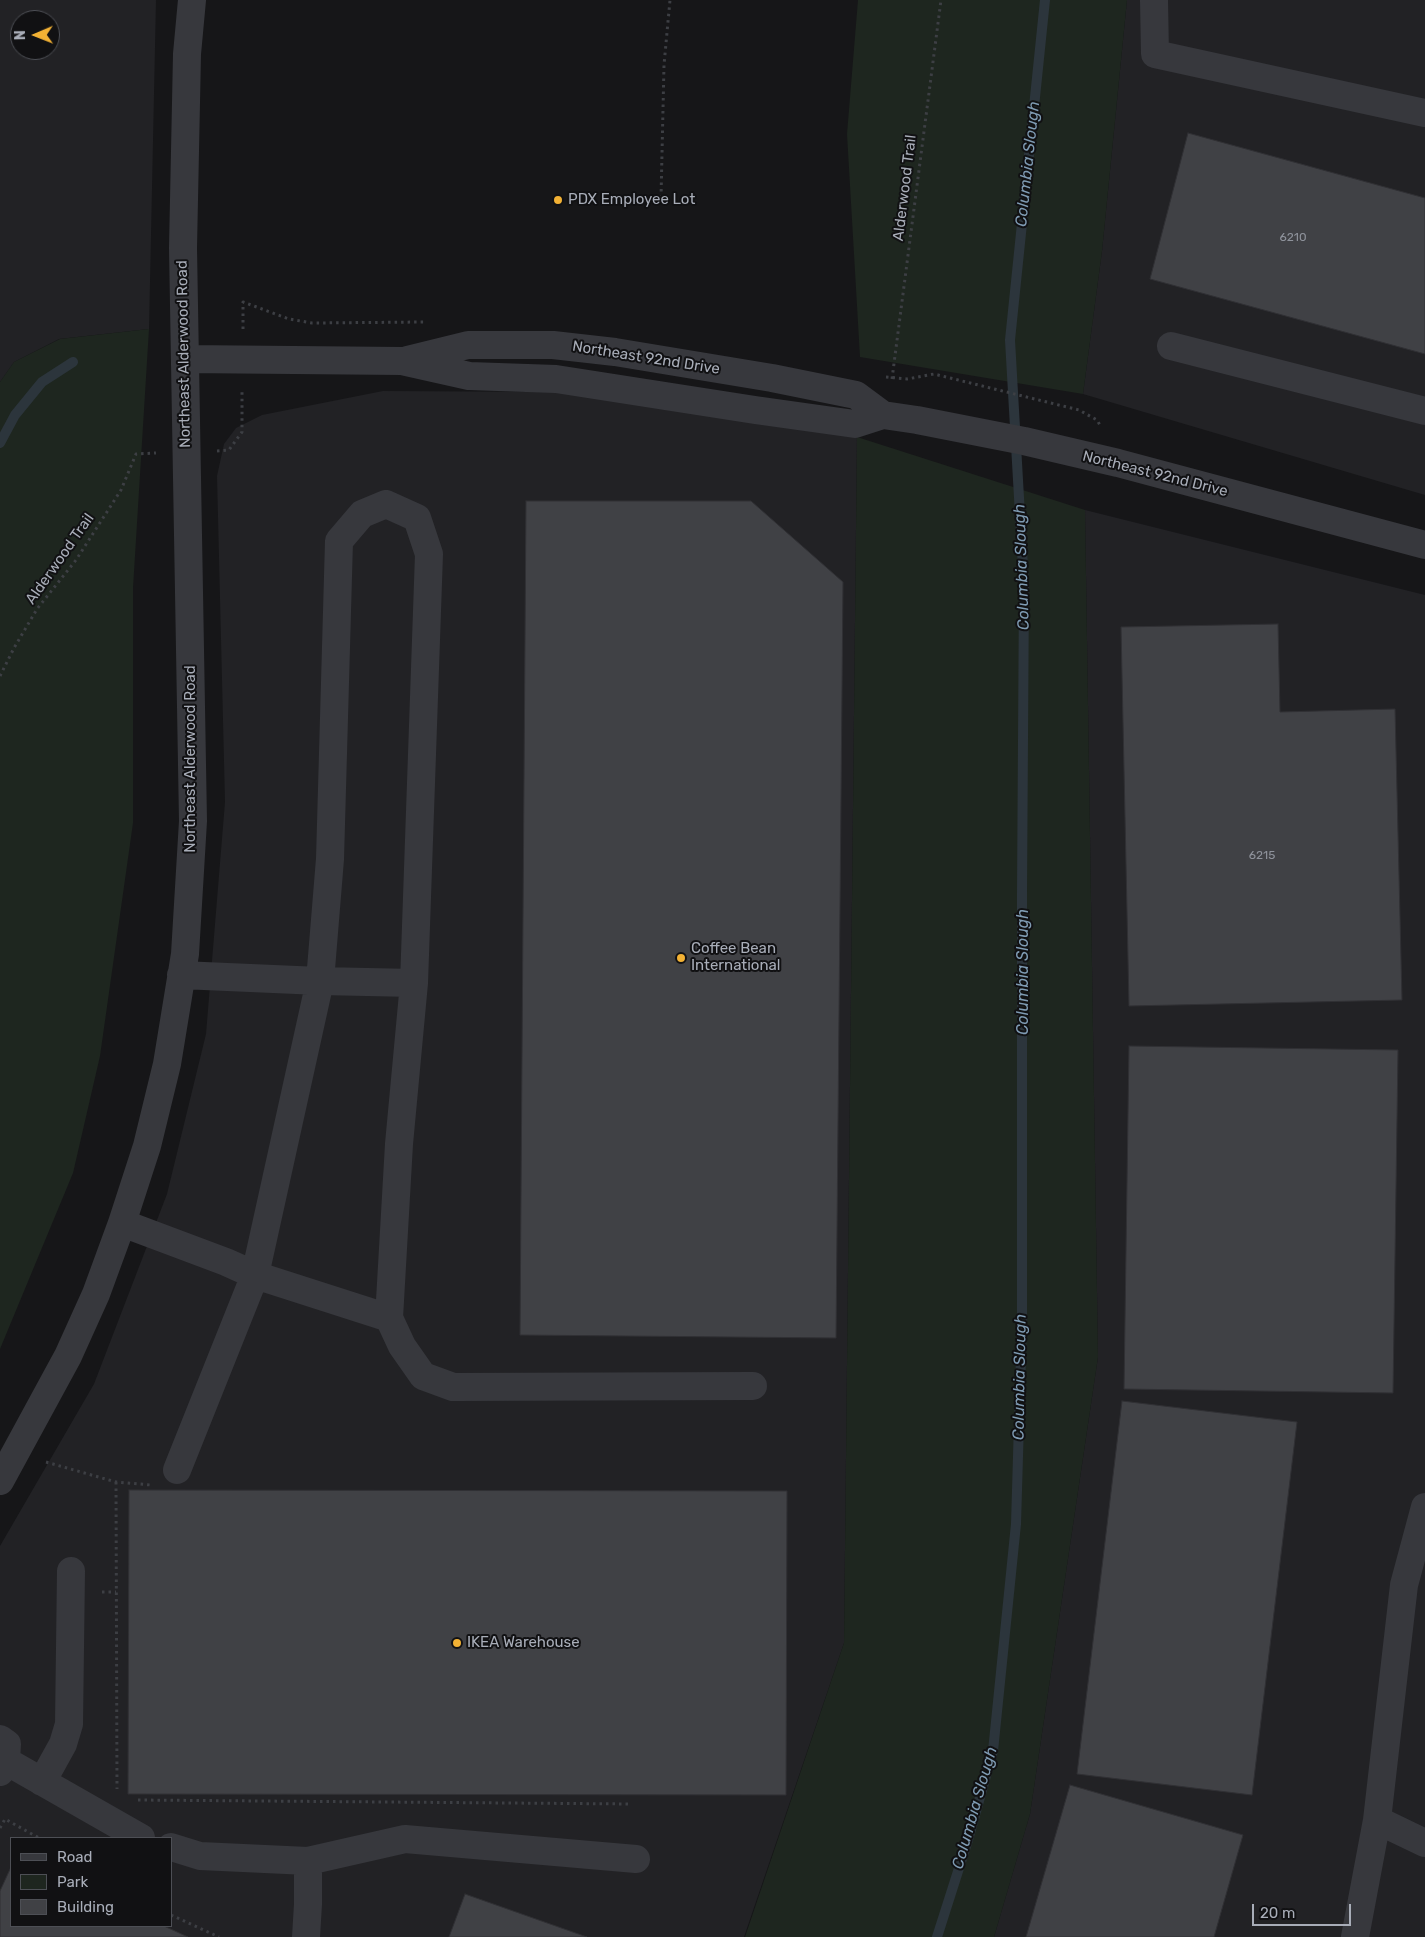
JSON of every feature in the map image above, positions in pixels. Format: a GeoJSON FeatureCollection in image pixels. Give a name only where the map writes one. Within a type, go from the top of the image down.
{"type":"FeatureCollection","features":[{"type":"Feature","properties":{"kind":"street","name":"Northeast Alderwood Road"},"geometry":{"type":"LineString","coordinates":[[0,1482],[68,1356],[96,1294],[122,1223],[147,1146],[167,1064],[181,975],[191,880],[193,821],[185,452],[184,165],[186,54],[192,0]]}},
{"type":"Feature","properties":{"kind":"street"},"geometry":{"type":"LineString","coordinates":[[1154,0],[1155,54],[1425,113]]}},
{"type":"Feature","properties":{"kind":"street","name":"Northeast 92nd Drive"},"geometry":{"type":"LineString","coordinates":[[402,361],[468,345],[553,345],[597,350],[762,377],[856,395],[883,415]]}},
{"type":"Feature","properties":{"kind":"street"},"geometry":{"type":"LineString","coordinates":[[1171,346],[1425,411]]}},
{"type":"Feature","properties":{"kind":"street","name":"Northeast 92nd Drive"},"geometry":{"type":"LineString","coordinates":[[185,360],[402,361],[469,376],[556,379],[855,424],[883,415],[917,420],[1014,439],[1118,463],[1425,545]]}},
{"type":"Feature","properties":{"kind":"street"},"geometry":{"type":"LineString","coordinates":[[177,1470],[255,1276],[320,981],[330,859],[338,541],[362,514],[386,504],[417,518],[429,554],[414,983],[399,1144],[389,1318],[402,1346],[423,1376],[453,1387],[753,1386]]}},
{"type":"Feature","properties":{"kind":"street"},"geometry":{"type":"LineString","coordinates":[[181,975],[414,983]]}},
{"type":"Feature","properties":{"kind":"street"},"geometry":{"type":"LineString","coordinates":[[122,1223],[226,1262],[255,1276],[389,1318]]}},
{"type":"Feature","properties":{"kind":"street"},"geometry":{"type":"LineString","coordinates":[[1355,1937],[1377,1820],[1404,1585],[1425,1507]]}},
{"type":"Feature","properties":{"kind":"street"},"geometry":{"type":"LineString","coordinates":[[42,1782],[63,1744],[70,1724],[71,1572]]}},
{"type":"Feature","properties":{"kind":"street"},"geometry":{"type":"LineString","coordinates":[[2,1757],[139,1837]]}},
{"type":"Feature","properties":{"kind":"street"},"geometry":{"type":"LineString","coordinates":[[1377,1820],[1425,1843]]}},
{"type":"Feature","properties":{"kind":"street"},"geometry":{"type":"LineString","coordinates":[[172,1848],[200,1856],[308,1861],[405,1839],[636,1858]]}},
{"type":"Feature","properties":{"kind":"street"},"geometry":{"type":"LineString","coordinates":[[306,1937],[308,1861]]}},
{"type":"Feature","properties":{"kind":"path"},"geometry":{"type":"LineString","coordinates":[[661,198],[664,65],[670,0]]}},
{"type":"Feature","properties":{"kind":"path","name":"Alderwood Trail"},"geometry":{"type":"LineString","coordinates":[[883,415],[892,378],[941,0]]}},
{"type":"Feature","properties":{"kind":"path"},"geometry":{"type":"LineString","coordinates":[[185,452],[230,450],[242,432],[243,302]]}},
{"type":"Feature","properties":{"kind":"path"},"geometry":{"type":"LineString","coordinates":[[892,378],[907,379],[934,374],[1079,410],[1097,420],[1118,463]]}},
{"type":"Feature","properties":{"kind":"path","name":"Alderwood Trail"},"geometry":{"type":"LineString","coordinates":[[0,676],[14,648],[38,609],[76,560],[121,490],[136,454]]}},
{"type":"Feature","properties":{"kind":"path"},"geometry":{"type":"LineString","coordinates":[[16,1454],[116,1482],[172,1487],[177,1470]]}},
{"type":"Feature","properties":{"kind":"path"},"geometry":{"type":"LineString","coordinates":[[116,1482],[117,1796]]}},
{"type":"Feature","properties":{"kind":"path"},"geometry":{"type":"LineString","coordinates":[[138,1800],[632,1804]]}},
{"type":"Feature","properties":{"kind":"path"},"geometry":{"type":"LineString","coordinates":[[0,1828],[5,1819],[37,1837]]}},
{"type":"Feature","properties":{"kind":"path"},"geometry":{"type":"LineString","coordinates":[[172,1914],[219,1937]]}},
{"type":"Feature","properties":{"kind":"shaded area"},"geometry":{"type":"Polygon","coordinates":[[[0,0],[156,0],[149,329],[59,339],[14,362],[0,382],[0,0]]]}},
{"type":"Feature","properties":{"kind":"shaded area"},"geometry":{"type":"Polygon","coordinates":[[[1127,0],[1425,0],[1425,495],[1083,394],[1102,251],[1127,0]]]}},
{"type":"Feature","properties":{"kind":"shaded area"},"geometry":{"type":"Polygon","coordinates":[[[383,391],[556,392],[857,437],[844,1643],[744,1937],[0,1937],[0,1546],[94,1384],[167,1194],[206,1034],[225,802],[217,476],[224,444],[236,428],[262,415],[383,391]]]}},
{"type":"Feature","properties":{"kind":"shaded area"},"geometry":{"type":"Polygon","coordinates":[[[1085,510],[1425,595],[1425,1937],[994,1937],[1030,1814],[1098,1357],[1085,510]]]}},
{"type":"Feature","properties":{"kind":"green space"},"geometry":{"type":"Polygon","coordinates":[[[858,0],[1127,0],[1102,251],[1083,394],[860,357],[847,134],[858,0]]]}},
{"type":"Feature","properties":{"kind":"green space"},"geometry":{"type":"Polygon","coordinates":[[[149,329],[133,588],[133,823],[100,1056],[73,1173],[0,1349],[0,382],[14,362],[60,339],[149,329]]]}},
{"type":"Feature","properties":{"kind":"green space"},"geometry":{"type":"Polygon","coordinates":[[[857,437],[1085,510],[1098,1357],[1030,1814],[994,1937],[745,1937],[844,1643],[857,437]]]}},
{"type":"Feature","properties":{"kind":"building"},"geometry":{"type":"Polygon","coordinates":[[[1188,133],[1425,198],[1425,354],[1150,279],[1188,133]]]}},
{"type":"Feature","properties":{"kind":"building","name":"Coffee Bean International"},"geometry":{"type":"Polygon","coordinates":[[[526,501],[751,501],[843,582],[836,1338],[520,1335],[526,501]]]}},
{"type":"Feature","properties":{"kind":"building"},"geometry":{"type":"Polygon","coordinates":[[[1278,624],[1280,712],[1395,709],[1402,1000],[1129,1006],[1121,627],[1278,624]]]}},
{"type":"Feature","properties":{"kind":"building"},"geometry":{"type":"Polygon","coordinates":[[[1129,1046],[1398,1050],[1393,1393],[1124,1389],[1129,1046]]]}},
{"type":"Feature","properties":{"kind":"building"},"geometry":{"type":"Polygon","coordinates":[[[1122,1401],[1297,1422],[1252,1795],[1077,1774],[1122,1401]]]}},
{"type":"Feature","properties":{"kind":"building","name":"IKEA Warehouse"},"geometry":{"type":"Polygon","coordinates":[[[129,1490],[787,1491],[786,1795],[128,1794],[129,1490]]]}},
{"type":"Feature","properties":{"kind":"building"},"geometry":{"type":"Polygon","coordinates":[[[1070,1785],[1243,1835],[1214,1937],[1026,1937],[1070,1785]]]}},
{"type":"Feature","properties":{"kind":"building"},"geometry":{"type":"Polygon","coordinates":[[[10,1869],[10,1927],[166,1927],[188,1937],[0,1937],[0,1891],[10,1869]]]}},
{"type":"Feature","properties":{"kind":"building"},"geometry":{"type":"Polygon","coordinates":[[[465,1894],[587,1937],[449,1937],[465,1894]]]}},
{"type":"Feature","properties":{"kind":"waterway","name":"Columbia Slough"},"geometry":{"type":"LineString","coordinates":[[937,1937],[968,1840],[993,1751],[1016,1524],[1022,1321],[1024,585],[1010,340],[1045,0]]}},
{"type":"Feature","properties":{"kind":"waterway"},"geometry":{"type":"LineString","coordinates":[[0,443],[15,415],[42,382],[73,362]]}},
{"type":"Feature","properties":{"kind":"place","name":"PDX Employee Lot"},"geometry":{"type":"Point","coordinates":[558,200]}},
{"type":"Feature","properties":{"kind":"place","name":"Coffee Bean International"},"geometry":{"type":"Point","coordinates":[681,958]}},
{"type":"Feature","properties":{"kind":"place","name":"IKEA Warehouse"},"geometry":{"type":"Point","coordinates":[457,1643]}}]}
